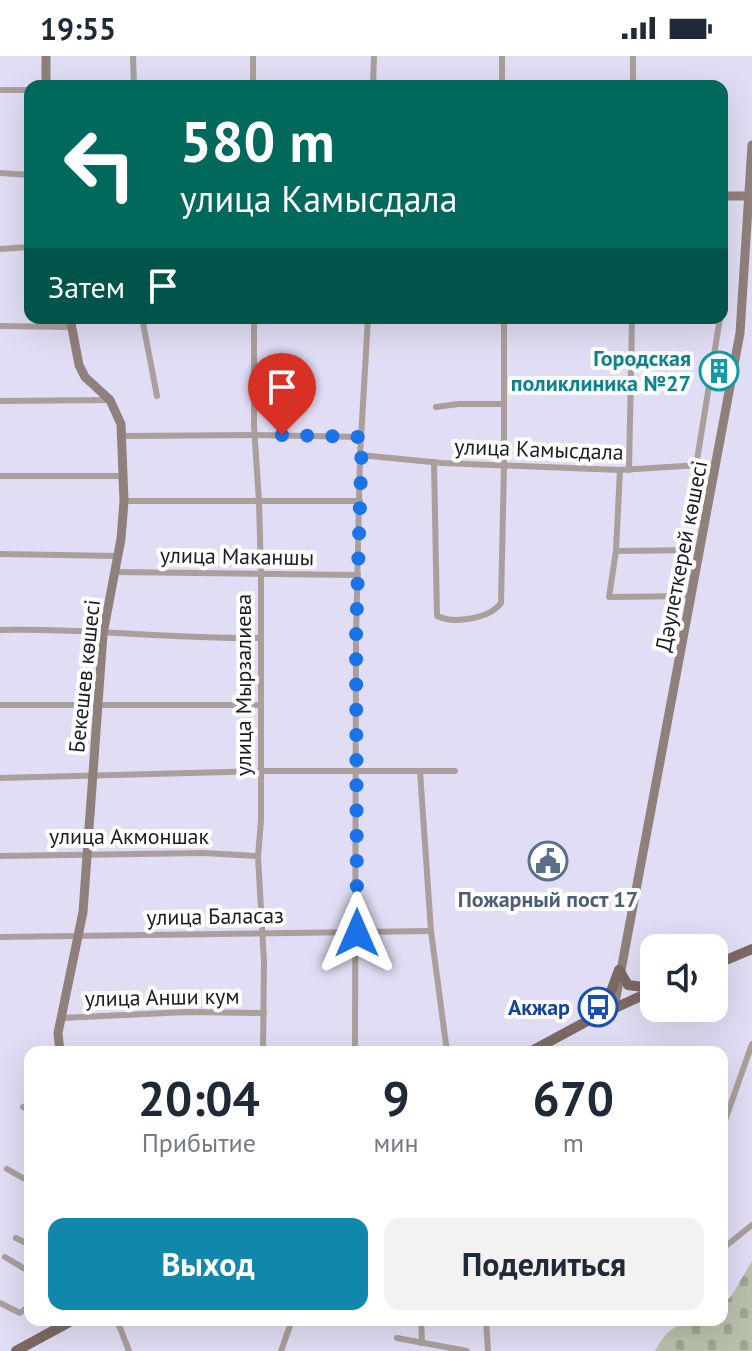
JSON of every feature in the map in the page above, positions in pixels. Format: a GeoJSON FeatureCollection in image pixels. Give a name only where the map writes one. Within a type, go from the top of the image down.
{"type":"FeatureCollection","features":[{"type":"Feature","properties":{"kind":"main road"},"geometry":{"type":"LineString","coordinates":[[46,56],[46,80]]}},
{"type":"Feature","properties":{"kind":"main road","name":"Дәулеткерей көшесі"},"geometry":{"type":"LineString","coordinates":[[614,1008],[740,333],[752,145]]}},
{"type":"Feature","properties":{"kind":"main road"},"geometry":{"type":"LineString","coordinates":[[728,196],[750,196]]}},
{"type":"Feature","properties":{"kind":"main road","name":"Бекешев көшесі"},"geometry":{"type":"LineString","coordinates":[[59,1046],[58,1033],[79,937],[88,855],[90,776],[103,634],[118,556],[124,501],[121,424],[110,400],[85,377],[79,365],[71,324]]}},
{"type":"Feature","properties":{"kind":"main road"},"geometry":{"type":"LineString","coordinates":[[728,959],[752,949]]}},
{"type":"Feature","properties":{"kind":"main road"},"geometry":{"type":"LineString","coordinates":[[619,970],[628,985],[640,987]]}},
{"type":"Feature","properties":{"kind":"main road"},"geometry":{"type":"LineString","coordinates":[[589,1020],[607,1002],[619,970]]}},
{"type":"Feature","properties":{"kind":"main road"},"geometry":{"type":"LineString","coordinates":[[541,1046],[640,996]]}},
{"type":"Feature","properties":{"kind":"main road"},"geometry":{"type":"LineString","coordinates":[[16,1351],[62,1326]]}},
{"type":"Feature","properties":{"kind":"street"},"geometry":{"type":"LineString","coordinates":[[133,56],[134,80]]}},
{"type":"Feature","properties":{"kind":"street"},"geometry":{"type":"LineString","coordinates":[[253,56],[253,80]]}},
{"type":"Feature","properties":{"kind":"street"},"geometry":{"type":"LineString","coordinates":[[373,80],[374,56]]}},
{"type":"Feature","properties":{"kind":"street"},"geometry":{"type":"LineString","coordinates":[[502,56],[502,80]]}},
{"type":"Feature","properties":{"kind":"street"},"geometry":{"type":"LineString","coordinates":[[633,56],[633,80]]}},
{"type":"Feature","properties":{"kind":"street"},"geometry":{"type":"LineString","coordinates":[[0,90],[24,90]]}},
{"type":"Feature","properties":{"kind":"street"},"geometry":{"type":"LineString","coordinates":[[0,173],[24,175]]}},
{"type":"Feature","properties":{"kind":"street"},"geometry":{"type":"LineString","coordinates":[[0,249],[24,247]]}},
{"type":"Feature","properties":{"kind":"street"},"geometry":{"type":"LineString","coordinates":[[0,326],[36,324]]}},
{"type":"Feature","properties":{"kind":"street"},"geometry":{"type":"LineString","coordinates":[[143,324],[157,396]]}},
{"type":"Feature","properties":{"kind":"street","name":"улица Мырзалиева"},"geometry":{"type":"LineString","coordinates":[[254,324],[261,575],[262,771],[258,856],[263,932],[263,1046]]}},
{"type":"Feature","properties":{"kind":"street"},"geometry":{"type":"LineString","coordinates":[[355,1046],[360,455],[368,324]]}},
{"type":"Feature","properties":{"kind":"street"},"geometry":{"type":"LineString","coordinates":[[434,462],[437,617],[475,617],[500,606],[504,324]]}},
{"type":"Feature","properties":{"kind":"street"},"geometry":{"type":"LineString","coordinates":[[629,470],[632,324]]}},
{"type":"Feature","properties":{"kind":"street"},"geometry":{"type":"LineString","coordinates":[[696,466],[719,324]]}},
{"type":"Feature","properties":{"kind":"street"},"geometry":{"type":"LineString","coordinates":[[0,401],[110,400]]}},
{"type":"Feature","properties":{"kind":"street"},"geometry":{"type":"LineString","coordinates":[[436,407],[504,404]]}},
{"type":"Feature","properties":{"kind":"street"},"geometry":{"type":"LineString","coordinates":[[123,436],[362,437]]}},
{"type":"Feature","properties":{"kind":"street","name":"улица Камысдала"},"geometry":{"type":"LineString","coordinates":[[360,455],[434,462],[620,470],[717,464]]}},
{"type":"Feature","properties":{"kind":"street"},"geometry":{"type":"LineString","coordinates":[[620,470],[616,551],[609,597],[692,596]]}},
{"type":"Feature","properties":{"kind":"street"},"geometry":{"type":"LineString","coordinates":[[0,476],[124,476]]}},
{"type":"Feature","properties":{"kind":"street"},"geometry":{"type":"LineString","coordinates":[[124,501],[360,501]]}},
{"type":"Feature","properties":{"kind":"street"},"geometry":{"type":"LineString","coordinates":[[616,551],[701,550]]}},
{"type":"Feature","properties":{"kind":"street"},"geometry":{"type":"LineString","coordinates":[[0,554],[118,556]]}},
{"type":"Feature","properties":{"kind":"street","name":"улица Маканшы"},"geometry":{"type":"LineString","coordinates":[[115,572],[358,575]]}},
{"type":"Feature","properties":{"kind":"street"},"geometry":{"type":"LineString","coordinates":[[0,630],[48,629],[103,634],[259,638]]}},
{"type":"Feature","properties":{"kind":"street"},"geometry":{"type":"LineString","coordinates":[[0,705],[261,705]]}},
{"type":"Feature","properties":{"kind":"street"},"geometry":{"type":"LineString","coordinates":[[0,778],[262,771],[455,771]]}},
{"type":"Feature","properties":{"kind":"street"},"geometry":{"type":"LineString","coordinates":[[420,771],[431,931],[446,1046]]}},
{"type":"Feature","properties":{"kind":"street","name":"улица Акмоншак"},"geometry":{"type":"LineString","coordinates":[[0,856],[204,853],[258,856]]}},
{"type":"Feature","properties":{"kind":"street","name":"улица Баласаз"},"geometry":{"type":"LineString","coordinates":[[0,937],[431,931]]}},
{"type":"Feature","properties":{"kind":"street","name":"улица Анши кум"},"geometry":{"type":"LineString","coordinates":[[61,1018],[187,1012],[264,1013]]}},
{"type":"Feature","properties":{"kind":"street"},"geometry":{"type":"LineString","coordinates":[[728,1112],[752,1044]]}},
{"type":"Feature","properties":{"kind":"street"},"geometry":{"type":"LineString","coordinates":[[7,1169],[24,1179]]}},
{"type":"Feature","properties":{"kind":"street"},"geometry":{"type":"LineString","coordinates":[[728,1244],[752,1225]]}},
{"type":"Feature","properties":{"kind":"street"},"geometry":{"type":"LineString","coordinates":[[16,1238],[24,1242]]}},
{"type":"Feature","properties":{"kind":"street"},"geometry":{"type":"LineString","coordinates":[[5,1257],[24,1268]]}},
{"type":"Feature","properties":{"kind":"street"},"geometry":{"type":"LineString","coordinates":[[0,1303],[20,1313],[24,1310]]}},
{"type":"Feature","properties":{"kind":"street"},"geometry":{"type":"LineString","coordinates":[[119,1326],[129,1351]]}},
{"type":"Feature","properties":{"kind":"street"},"geometry":{"type":"LineString","coordinates":[[281,1351],[290,1326]]}},
{"type":"Feature","properties":{"kind":"street"},"geometry":{"type":"LineString","coordinates":[[421,1326],[422,1343]]}},
{"type":"Feature","properties":{"kind":"street"},"geometry":{"type":"LineString","coordinates":[[486,1326],[488,1351]]}},
{"type":"Feature","properties":{"kind":"street"},"geometry":{"type":"LineString","coordinates":[[397,1338],[467,1351]]}},
{"type":"Feature","properties":{"kind":"green space"},"geometry":{"type":"Polygon","coordinates":[[[752,1261],[752,1351],[655,1351],[661,1340],[678,1326],[728,1326],[730,1298],[752,1261]]]}},
{"type":"Feature","properties":{"kind":"place","name":"Городская поликлиника №27"},"geometry":{"type":"Point","coordinates":[719,371]}},
{"type":"Feature","properties":{"kind":"place","name":"Пожарный пост 17"},"geometry":{"type":"Point","coordinates":[548,861]}},
{"type":"Feature","properties":{"kind":"place","name":"Акжар"},"geometry":{"type":"Point","coordinates":[598,1007]}},
{"type":"Feature","properties":{"kind":"route"},"geometry":{"type":"LineString","coordinates":[[282,435],[362,437],[356,638],[357,933]]}}]}
